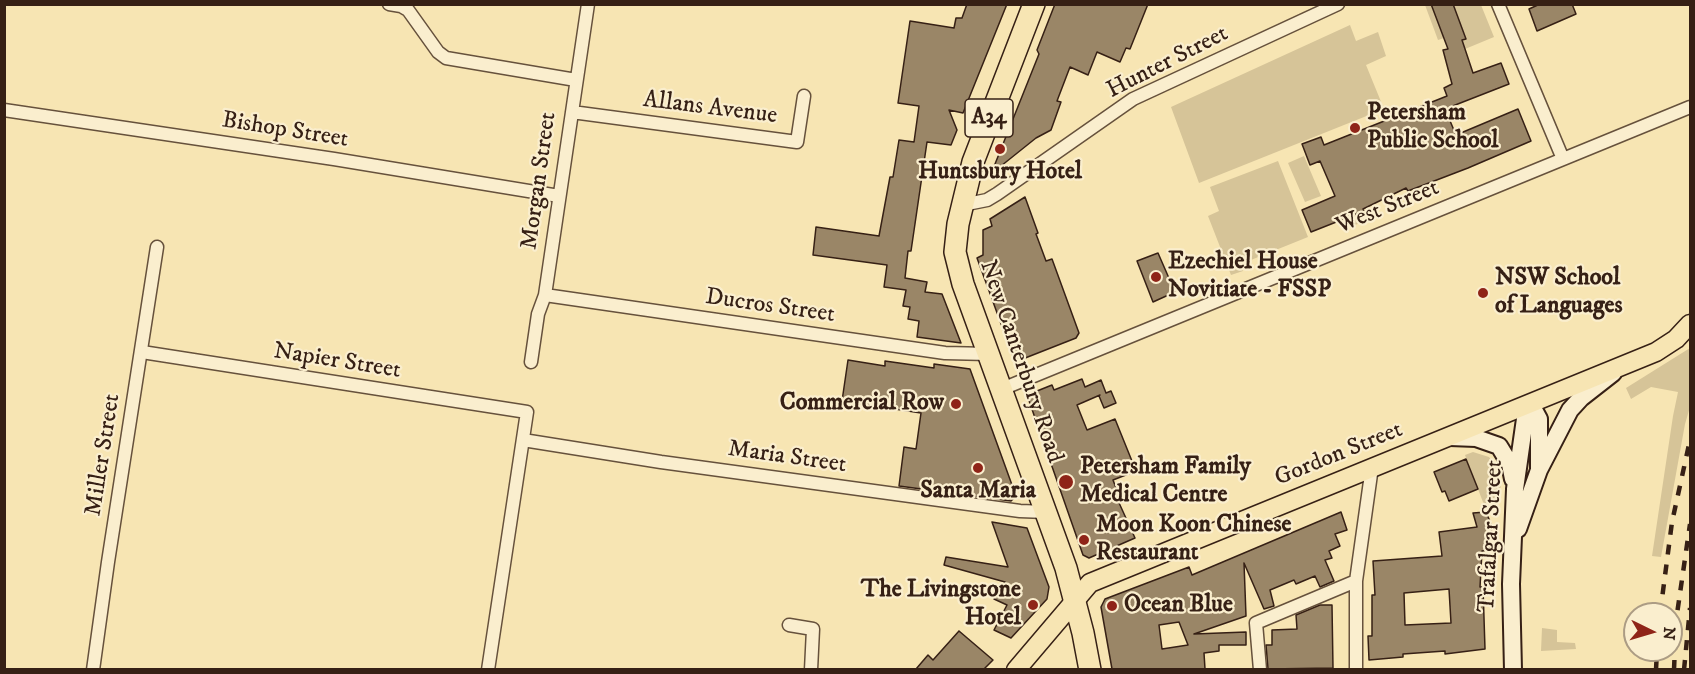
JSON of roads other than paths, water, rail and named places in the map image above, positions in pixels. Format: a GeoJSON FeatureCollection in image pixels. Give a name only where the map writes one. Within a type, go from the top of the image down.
{"type":"FeatureCollection","features":[{"type":"Feature","properties":{"kind":"highway","name":"New Canterbury Road"},"geometry":{"type":"LineString","coordinates":[[1034,4],[976,152],[962,205],[955,252],[958,268],[1066,568],[1089,669]]}},
{"type":"Feature","properties":{"kind":"main road","name":"Gordon Street"},"geometry":{"type":"LineString","coordinates":[[1016,669],[1090,583],[1656,352],[1676,339],[1690,324]]}},
{"type":"Feature","properties":{"kind":"street"},"geometry":{"type":"LineString","coordinates":[[389,4],[408,10],[438,52],[446,58],[576,80]]}},
{"type":"Feature","properties":{"kind":"street","name":"Morgan Street"},"geometry":{"type":"LineString","coordinates":[[531,362],[538,314],[545,295],[588,4]]}},
{"type":"Feature","properties":{"kind":"street","name":"Hunter Street"},"geometry":{"type":"LineString","coordinates":[[962,205],[987,200],[997,194],[1133,99],[1338,4]]}},
{"type":"Feature","properties":{"kind":"street"},"geometry":{"type":"LineString","coordinates":[[1498,4],[1563,159]]}},
{"type":"Feature","properties":{"kind":"street","name":"Allans Avenue"},"geometry":{"type":"LineString","coordinates":[[572,112],[797,141],[804,96]]}},
{"type":"Feature","properties":{"kind":"street","name":"West Street"},"geometry":{"type":"LineString","coordinates":[[1002,389],[1690,107]]}},
{"type":"Feature","properties":{"kind":"street","name":"Bishop Street"},"geometry":{"type":"LineString","coordinates":[[4,110],[334,159],[559,196]]}},
{"type":"Feature","properties":{"kind":"street","name":"Miller Street"},"geometry":{"type":"LineString","coordinates":[[93,669],[157,247]]}},
{"type":"Feature","properties":{"kind":"street","name":"Ducros Street"},"geometry":{"type":"LineString","coordinates":[[545,295],[945,353],[989,354]]}},
{"type":"Feature","properties":{"kind":"street","name":"Napier Street"},"geometry":{"type":"LineString","coordinates":[[142,352],[527,412],[523,440]]}},
{"type":"Feature","properties":{"kind":"street"},"geometry":{"type":"LineString","coordinates":[[1513,544],[1539,470],[1570,410],[1581,398],[1628,363]]}},
{"type":"Feature","properties":{"kind":"street"},"geometry":{"type":"LineString","coordinates":[[1527,405],[1533,408],[1539,419],[1539,470]]}},
{"type":"Feature","properties":{"kind":"street","name":"Trafalgar Street"},"geometry":{"type":"LineString","coordinates":[[1511,669],[1511,584],[1515,489],[1527,405]]}},
{"type":"Feature","properties":{"kind":"street"},"geometry":{"type":"LineString","coordinates":[[1449,436],[1476,438],[1499,446],[1510,464],[1515,489]]}},
{"type":"Feature","properties":{"kind":"street"},"geometry":{"type":"LineString","coordinates":[[488,669],[523,440]]}},
{"type":"Feature","properties":{"kind":"street","name":"Maria Street"},"geometry":{"type":"LineString","coordinates":[[523,440],[662,462],[1020,511],[1046,512]]}},
{"type":"Feature","properties":{"kind":"street"},"geometry":{"type":"LineString","coordinates":[[1356,669],[1356,581],[1372,467]]}},
{"type":"Feature","properties":{"kind":"street"},"geometry":{"type":"LineString","coordinates":[[1260,669],[1256,623],[1356,581]]}},
{"type":"Feature","properties":{"kind":"street"},"geometry":{"type":"LineString","coordinates":[[789,625],[813,629],[811,669]]}},
{"type":"Feature","properties":{"kind":"railway"},"geometry":{"type":"LineString","coordinates":[[1662,602],[1672,522],[1690,440]]}},
{"type":"Feature","properties":{"kind":"railway"},"geometry":{"type":"LineString","coordinates":[[1674,670],[1676,621],[1690,524]]}},
{"type":"Feature","properties":{"kind":"railway"},"geometry":{"type":"LineString","coordinates":[[1684,670],[1690,608]]}},
{"type":"Feature","properties":{"kind":"railway"},"geometry":{"type":"LineString","coordinates":[[1656,662],[1656,670]]}},
{"type":"Feature","properties":{"kind":"place","name":"Petersham Public School"},"geometry":{"type":"Point","coordinates":[1355,128]}},
{"type":"Feature","properties":{"kind":"place","name":"Huntsbury Hotel"},"geometry":{"type":"Point","coordinates":[1000,149]}},
{"type":"Feature","properties":{"kind":"place","name":"Ezechiel House Novitiate - FSSP"},"geometry":{"type":"Point","coordinates":[1156,277]}},
{"type":"Feature","properties":{"kind":"place","name":"NSW School of Languages"},"geometry":{"type":"Point","coordinates":[1483,293]}},
{"type":"Feature","properties":{"kind":"place","name":"Commercial Row"},"geometry":{"type":"Point","coordinates":[956,404]}},
{"type":"Feature","properties":{"kind":"place","name":"Santa Maria"},"geometry":{"type":"Point","coordinates":[978,468]}},
{"type":"Feature","properties":{"kind":"place","name":"Petersham Family Medical Centre"},"geometry":{"type":"Point","coordinates":[1066,482]}},
{"type":"Feature","properties":{"kind":"place","name":"Moon Koon Chinese Restaurant"},"geometry":{"type":"Point","coordinates":[1084,540]}},
{"type":"Feature","properties":{"kind":"place","name":"The Livingstone Hotel"},"geometry":{"type":"Point","coordinates":[1033,605]}},
{"type":"Feature","properties":{"kind":"place","name":"Ocean Blue"},"geometry":{"type":"Point","coordinates":[1112,606]}}]}
